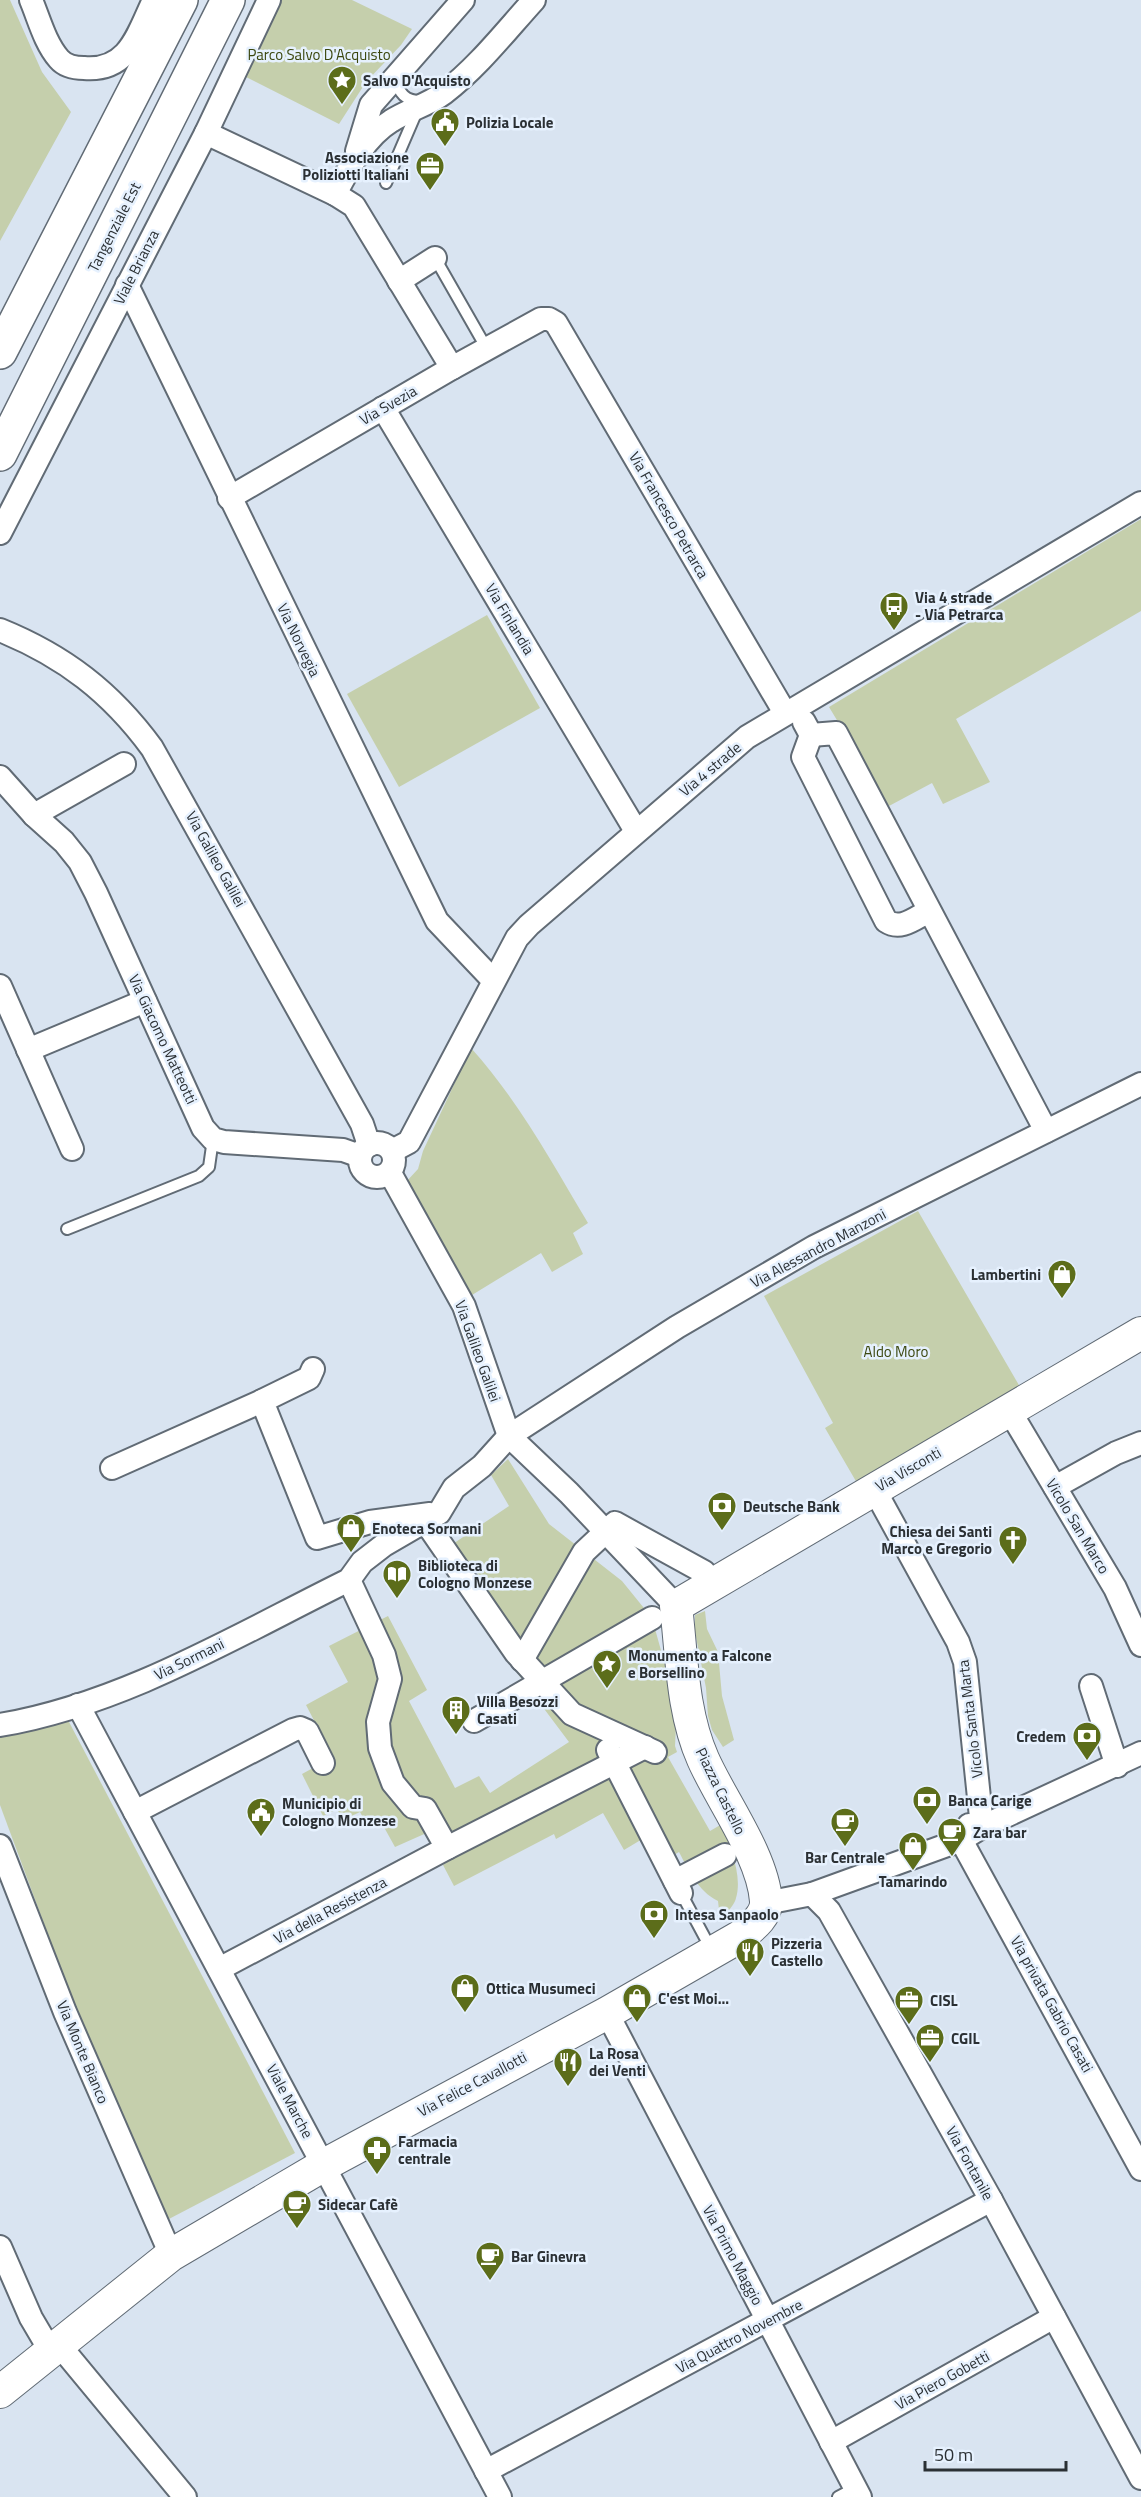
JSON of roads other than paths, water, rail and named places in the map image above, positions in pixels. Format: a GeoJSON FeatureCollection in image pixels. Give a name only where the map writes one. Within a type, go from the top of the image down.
{"type":"FeatureCollection","features":[{"type":"Feature","properties":{"kind":"highway"},"geometry":{"type":"LineString","coordinates":[[0,352],[181,0]]}},
{"type":"Feature","properties":{"kind":"highway","name":"Tangenziale Est"},"geometry":{"type":"LineString","coordinates":[[0,454],[228,0]]}},
{"type":"Feature","properties":{"kind":"street"},"geometry":{"type":"LineString","coordinates":[[31,0],[50,46],[60,61],[75,68],[97,70],[117,63],[129,51],[154,0]]}},
{"type":"Feature","properties":{"kind":"street","name":"Viale Brianza"},"geometry":{"type":"LineString","coordinates":[[0,533],[206,133],[269,0]]}},
{"type":"Feature","properties":{"kind":"street"},"geometry":{"type":"LineString","coordinates":[[355,159],[371,105],[463,0]]}},
{"type":"Feature","properties":{"kind":"street"},"geometry":{"type":"LineString","coordinates":[[335,194],[355,159],[378,131],[388,122],[426,104],[466,74],[534,0]]}},
{"type":"Feature","properties":{"kind":"street"},"geometry":{"type":"LineString","coordinates":[[206,133],[335,194],[354,206],[452,368]]}},
{"type":"Feature","properties":{"kind":"street"},"geometry":{"type":"LineString","coordinates":[[399,281],[435,258]]}},
{"type":"Feature","properties":{"kind":"street","name":"Via Norvegia"},"geometry":{"type":"LineString","coordinates":[[127,285],[436,921],[493,980]]}},
{"type":"Feature","properties":{"kind":"street","name":"Via Svezia"},"geometry":{"type":"LineString","coordinates":[[229,498],[452,368],[541,319],[549,319]]}},
{"type":"Feature","properties":{"kind":"street","name":"Via Francesco Petrarca"},"geometry":{"type":"LineString","coordinates":[[549,319],[556,323],[791,710],[812,735]]}},
{"type":"Feature","properties":{"kind":"street","name":"Via Finlandia"},"geometry":{"type":"LineString","coordinates":[[383,408],[636,831]]}},
{"type":"Feature","properties":{"kind":"street","name":"Via 4 strade"},"geometry":{"type":"LineString","coordinates":[[391,1162],[409,1142],[493,980],[518,938],[529,925],[747,737],[1141,503]]}},
{"type":"Feature","properties":{"kind":"street","name":"Via Galileo Galilei"},"geometry":{"type":"LineString","coordinates":[[0,630],[41,648],[67,664],[103,692],[133,722],[152,747],[362,1124],[364,1150]]}},
{"type":"Feature","properties":{"kind":"street"},"geometry":{"type":"LineString","coordinates":[[930,911],[900,926],[892,926],[886,921],[803,757],[812,735],[836,733],[930,911],[1046,1131]]}},
{"type":"Feature","properties":{"kind":"street"},"geometry":{"type":"LineString","coordinates":[[34,815],[124,764]]}},
{"type":"Feature","properties":{"kind":"street","name":"Via Giacomo Matteotti"},"geometry":{"type":"LineString","coordinates":[[0,777],[34,815],[64,842],[80,862],[203,1128],[213,1139]]}},
{"type":"Feature","properties":{"kind":"street"},"geometry":{"type":"LineString","coordinates":[[0,986],[72,1149]]}},
{"type":"Feature","properties":{"kind":"street"},"geometry":{"type":"LineString","coordinates":[[28,1050],[145,1001]]}},
{"type":"Feature","properties":{"kind":"street","name":"Via Alessandro Manzoni"},"geometry":{"type":"LineString","coordinates":[[432,1517],[454,1488],[482,1466],[509,1436],[677,1327],[805,1252],[1141,1084]]}},
{"type":"Feature","properties":{"kind":"street"},"geometry":{"type":"LineString","coordinates":[[213,1139],[224,1142],[342,1150],[364,1150],[382,1143],[391,1162],[375,1178],[368,1176],[360,1164],[364,1150]]}},
{"type":"Feature","properties":{"kind":"street","name":"Via Galileo Galilei"},"geometry":{"type":"LineString","coordinates":[[391,1162],[464,1306],[509,1436]]}},
{"type":"Feature","properties":{"kind":"street","name":"Via Visconti"},"geometry":{"type":"LineString","coordinates":[[664,1612],[1141,1333]]}},
{"type":"Feature","properties":{"kind":"street"},"geometry":{"type":"LineString","coordinates":[[112,1468],[262,1401],[309,1377],[313,1369]]}},
{"type":"Feature","properties":{"kind":"street"},"geometry":{"type":"LineString","coordinates":[[262,1401],[317,1538],[370,1522],[432,1517],[522,1660],[572,1714],[595,1725],[678,1887],[725,1855]]}},
{"type":"Feature","properties":{"kind":"street","name":"Vicolo San Marco"},"geometry":{"type":"LineString","coordinates":[[1009,1410],[1115,1587],[1141,1645]]}},
{"type":"Feature","properties":{"kind":"street"},"geometry":{"type":"LineString","coordinates":[[474,1721],[664,1612],[605,1530],[509,1436]]}},
{"type":"Feature","properties":{"kind":"street"},"geometry":{"type":"LineString","coordinates":[[1055,1487],[1116,1453],[1141,1443]]}},
{"type":"Feature","properties":{"kind":"street","name":"Vicolo Santa Marta"},"geometry":{"type":"LineString","coordinates":[[874,1490],[958,1642],[965,1662],[982,1827]]}},
{"type":"Feature","properties":{"kind":"street","name":"Via Sormani"},"geometry":{"type":"LineString","coordinates":[[0,1725],[33,1719],[78,1705],[155,1676],[355,1571],[384,1545],[432,1517]]}},
{"type":"Feature","properties":{"kind":"street"},"geometry":{"type":"LineString","coordinates":[[522,1660],[584,1552],[615,1523],[704,1572]]}},
{"type":"Feature","properties":{"kind":"street"},"geometry":{"type":"LineString","coordinates":[[355,1571],[390,1679],[378,1722],[380,1748],[393,1783],[412,1807],[425,1809],[444,1850]]}},
{"type":"Feature","properties":{"kind":"street","name":"Piazza Castello"},"geometry":{"type":"LineString","coordinates":[[664,1612],[702,1758],[760,1874],[766,1903]]}},
{"type":"Feature","properties":{"kind":"street"},"geometry":{"type":"LineString","coordinates":[[1091,1686],[1117,1766]]}},
{"type":"Feature","properties":{"kind":"street","name":"Viale Marche"},"geometry":{"type":"LineString","coordinates":[[78,1705],[500,2497]]}},
{"type":"Feature","properties":{"kind":"street","name":"Via della Resistenza"},"geometry":{"type":"LineString","coordinates":[[219,1969],[614,1762],[652,1750],[595,1725]]}},
{"type":"Feature","properties":{"kind":"street"},"geometry":{"type":"LineString","coordinates":[[135,1812],[300,1728],[307,1731],[323,1763]]}},
{"type":"Feature","properties":{"kind":"street"},"geometry":{"type":"LineString","coordinates":[[766,1903],[813,1894],[961,1840],[982,1827],[1141,1753]]}},
{"type":"Feature","properties":{"kind":"street"},"geometry":{"type":"LineString","coordinates":[[813,1894],[823,1877],[831,1871],[961,1824],[982,1827]]}},
{"type":"Feature","properties":{"kind":"street","name":"Via privata Gabrio Casati"},"geometry":{"type":"LineString","coordinates":[[961,1840],[1141,2169]]}},
{"type":"Feature","properties":{"kind":"street","name":"Via Monte Bianco"},"geometry":{"type":"LineString","coordinates":[[0,1846],[65,2012],[171,2255]]}},
{"type":"Feature","properties":{"kind":"street","name":"Via Fontanile"},"geometry":{"type":"LineString","coordinates":[[813,1894],[829,1911],[991,2200],[1141,2478]]}},
{"type":"Feature","properties":{"kind":"street","name":"Via Felice Cavallotti"},"geometry":{"type":"LineString","coordinates":[[0,2392],[171,2255],[324,2165],[607,2013],[741,1936],[758,1922],[766,1903]]}},
{"type":"Feature","properties":{"kind":"street","name":"Via Primo Maggio"},"geometry":{"type":"LineString","coordinates":[[607,2013],[831,2442],[851,2494]]}},
{"type":"Feature","properties":{"kind":"street","name":"Via Quattro Novembre"},"geometry":{"type":"LineString","coordinates":[[486,2471],[991,2200]]}},
{"type":"Feature","properties":{"kind":"street"},"geometry":{"type":"LineString","coordinates":[[0,2247],[31,2318],[185,2497]]}},
{"type":"Feature","properties":{"kind":"street","name":"Via Piero Gobetti"},"geometry":{"type":"LineString","coordinates":[[831,2442],[1054,2317]]}},
{"type":"Feature","properties":{"kind":"lane"},"geometry":{"type":"LineString","coordinates":[[386,183],[426,104],[402,95],[398,73]]}},
{"type":"Feature","properties":{"kind":"lane"},"geometry":{"type":"LineString","coordinates":[[435,258],[487,349]]}},
{"type":"Feature","properties":{"kind":"lane"},"geometry":{"type":"LineString","coordinates":[[67,1229],[200,1176],[209,1167],[213,1139]]}},
{"type":"Feature","properties":{"kind":"lane"},"geometry":{"type":"LineString","coordinates":[[678,1887],[713,1952]]}},
{"type":"Feature","properties":{"kind":"place","name":"Salvo D'Acquisto"},"geometry":{"type":"Point","coordinates":[342,106]}},
{"type":"Feature","properties":{"kind":"place","name":"Polizia Locale"},"geometry":{"type":"Point","coordinates":[445,148]}},
{"type":"Feature","properties":{"kind":"place","name":"Associazione Poliziotti Italiani"},"geometry":{"type":"Point","coordinates":[430,192]}},
{"type":"Feature","properties":{"kind":"place","name":"Via 4 strade - Via Petrarca"},"geometry":{"type":"Point","coordinates":[894,632]}},
{"type":"Feature","properties":{"kind":"place","name":"Lambertini"},"geometry":{"type":"Point","coordinates":[1062,1300]}},
{"type":"Feature","properties":{"kind":"place","name":"Deutsche Bank"},"geometry":{"type":"Point","coordinates":[722,1532]}},
{"type":"Feature","properties":{"kind":"place","name":"Enoteca Sormani"},"geometry":{"type":"Point","coordinates":[351,1554]}},
{"type":"Feature","properties":{"kind":"place","name":"Chiesa dei Santi Marco e Gregorio"},"geometry":{"type":"Point","coordinates":[1013,1566]}},
{"type":"Feature","properties":{"kind":"place","name":"Biblioteca di Cologno Monzese"},"geometry":{"type":"Point","coordinates":[397,1600]}},
{"type":"Feature","properties":{"kind":"place","name":"Monumento a Falcone e Borsellino"},"geometry":{"type":"Point","coordinates":[607,1690]}},
{"type":"Feature","properties":{"kind":"place","name":"Villa Besozzi Casati"},"geometry":{"type":"Point","coordinates":[456,1736]}},
{"type":"Feature","properties":{"kind":"place","name":"Credem"},"geometry":{"type":"Point","coordinates":[1087,1762]}},
{"type":"Feature","properties":{"kind":"place","name":"Banca Carige"},"geometry":{"type":"Point","coordinates":[927,1826]}},
{"type":"Feature","properties":{"kind":"place","name":"Municipio di Cologno Monzese"},"geometry":{"type":"Point","coordinates":[261,1838]}},
{"type":"Feature","properties":{"kind":"place","name":"Bar Centrale"},"geometry":{"type":"Point","coordinates":[845,1848]}},
{"type":"Feature","properties":{"kind":"place","name":"Zara bar"},"geometry":{"type":"Point","coordinates":[952,1858]}},
{"type":"Feature","properties":{"kind":"place","name":"Tamarindo"},"geometry":{"type":"Point","coordinates":[913,1872]}},
{"type":"Feature","properties":{"kind":"place","name":"Intesa Sanpaolo"},"geometry":{"type":"Point","coordinates":[654,1940]}},
{"type":"Feature","properties":{"kind":"place","name":"Pizzeria Castello"},"geometry":{"type":"Point","coordinates":[750,1978]}},
{"type":"Feature","properties":{"kind":"place","name":"Ottica Musumeci"},"geometry":{"type":"Point","coordinates":[465,2014]}},
{"type":"Feature","properties":{"kind":"place","name":"C'est Moi..."},"geometry":{"type":"Point","coordinates":[637,2024]}},
{"type":"Feature","properties":{"kind":"place","name":"CISL"},"geometry":{"type":"Point","coordinates":[909,2026]}},
{"type":"Feature","properties":{"kind":"place","name":"CGIL"},"geometry":{"type":"Point","coordinates":[930,2064]}},
{"type":"Feature","properties":{"kind":"place","name":"La Rosa dei Venti"},"geometry":{"type":"Point","coordinates":[568,2088]}},
{"type":"Feature","properties":{"kind":"place","name":"Farmacia centrale"},"geometry":{"type":"Point","coordinates":[377,2176]}},
{"type":"Feature","properties":{"kind":"place","name":"Sidecar Cafè"},"geometry":{"type":"Point","coordinates":[297,2230]}},
{"type":"Feature","properties":{"kind":"place","name":"Bar Ginevra"},"geometry":{"type":"Point","coordinates":[490,2282]}},
{"type":"Feature","properties":{"kind":"park label","name":"Parco Salvo D'Acquisto"},"geometry":{"type":"Point","coordinates":[319,54]}},
{"type":"Feature","properties":{"kind":"park label","name":"Aldo Moro"},"geometry":{"type":"Point","coordinates":[896,1351]}}]}
